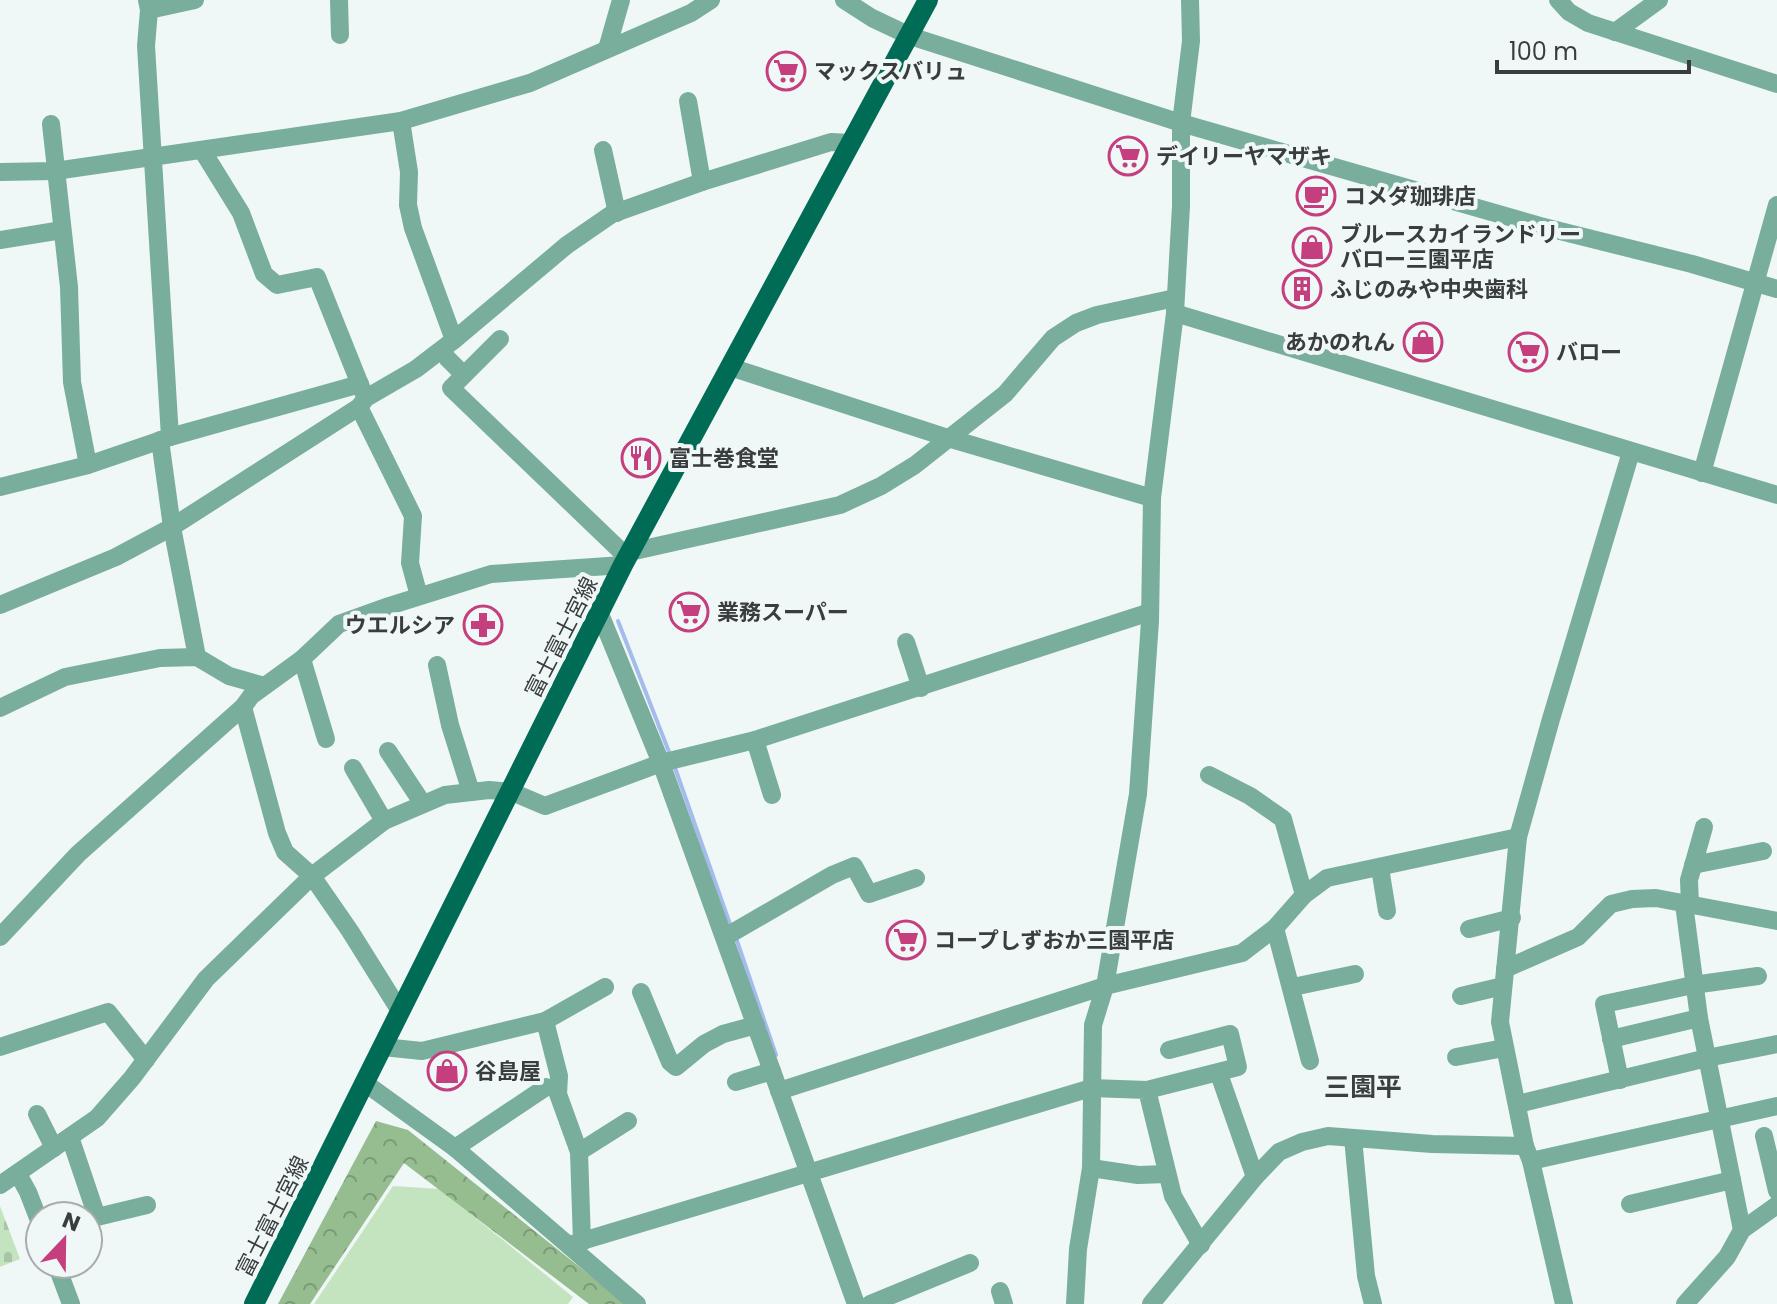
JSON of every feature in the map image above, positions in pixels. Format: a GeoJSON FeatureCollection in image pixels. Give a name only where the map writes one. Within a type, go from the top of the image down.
{"type":"FeatureCollection","features":[{"type":"Feature","properties":{"kind":"main road","name":"富士富士宮線"},"geometry":{"type":"LineString","coordinates":[[254,1304],[627,558],[928,0]]}},
{"type":"Feature","properties":{"kind":"street"},"geometry":{"type":"LineString","coordinates":[[195,0],[148,5],[146,46],[172,527],[197,657]]}},
{"type":"Feature","properties":{"kind":"street"},"geometry":{"type":"LineString","coordinates":[[339,0],[340,35]]}},
{"type":"Feature","properties":{"kind":"street"},"geometry":{"type":"LineString","coordinates":[[607,49],[621,0]]}},
{"type":"Feature","properties":{"kind":"street"},"geometry":{"type":"LineString","coordinates":[[0,172],[55,171],[401,121],[530,83],[691,13],[711,0]]}},
{"type":"Feature","properties":{"kind":"street"},"geometry":{"type":"LineString","coordinates":[[844,0],[910,36],[1181,123],[1540,226],[1777,289]]}},
{"type":"Feature","properties":{"kind":"street"},"geometry":{"type":"LineString","coordinates":[[1075,1304],[1078,1249],[1091,1168],[1093,1025],[1105,986],[1138,794],[1150,612],[1152,498],[1175,306],[1181,206],[1181,123],[1191,41],[1190,0]]}},
{"type":"Feature","properties":{"kind":"street"},"geometry":{"type":"LineString","coordinates":[[1558,0],[1578,18],[1777,84]]}},
{"type":"Feature","properties":{"kind":"street"},"geometry":{"type":"LineString","coordinates":[[1615,32],[1659,0]]}},
{"type":"Feature","properties":{"kind":"street"},"geometry":{"type":"LineString","coordinates":[[688,101],[702,182]]}},
{"type":"Feature","properties":{"kind":"street"},"geometry":{"type":"LineString","coordinates":[[401,121],[409,172],[408,205],[413,228],[450,349],[464,375]]}},
{"type":"Feature","properties":{"kind":"street"},"geometry":{"type":"LineString","coordinates":[[51,124],[69,287],[72,382],[88,465]]}},
{"type":"Feature","properties":{"kind":"street"},"geometry":{"type":"LineString","coordinates":[[0,605],[116,557],[172,527],[362,396],[450,349],[567,245],[617,213],[702,182],[831,142],[851,143]]}},
{"type":"Feature","properties":{"kind":"street"},"geometry":{"type":"LineString","coordinates":[[202,150],[241,213],[264,274],[277,285],[317,277],[362,396],[413,516],[410,563],[419,596]]}},
{"type":"Feature","properties":{"kind":"street"},"geometry":{"type":"LineString","coordinates":[[603,150],[617,213]]}},
{"type":"Feature","properties":{"kind":"street"},"geometry":{"type":"LineString","coordinates":[[1702,473],[1777,205]]}},
{"type":"Feature","properties":{"kind":"street"},"geometry":{"type":"LineString","coordinates":[[0,240],[62,230]]}},
{"type":"Feature","properties":{"kind":"street"},"geometry":{"type":"LineString","coordinates":[[0,937],[78,854],[243,707],[251,696],[302,659],[339,624],[491,574],[627,558],[840,505],[881,486],[915,465],[1005,394],[1053,338],[1076,323],[1097,315],[1175,306],[1631,452],[1777,495]]}},
{"type":"Feature","properties":{"kind":"street"},"geometry":{"type":"LineString","coordinates":[[500,339],[451,388],[627,558]]}},
{"type":"Feature","properties":{"kind":"street"},"geometry":{"type":"LineString","coordinates":[[730,367],[948,438],[1152,498]]}},
{"type":"Feature","properties":{"kind":"street"},"geometry":{"type":"LineString","coordinates":[[0,487],[88,465],[165,438],[362,396]]}},
{"type":"Feature","properties":{"kind":"street"},"geometry":{"type":"LineString","coordinates":[[1564,1304],[1500,1022],[1518,837],[1631,452]]}},
{"type":"Feature","properties":{"kind":"street"},"geometry":{"type":"LineString","coordinates":[[0,1185],[97,1118],[146,1060],[206,979],[312,876],[384,821],[445,795],[471,792],[512,792],[545,806],[669,761],[755,740],[1150,612]]}},
{"type":"Feature","properties":{"kind":"street"},"geometry":{"type":"LineString","coordinates":[[600,614],[669,761],[730,934],[772,1071],[785,1089],[814,1170],[856,1304]]}},
{"type":"Feature","properties":{"kind":"street"},"geometry":{"type":"LineString","coordinates":[[906,642],[921,688]]}},
{"type":"Feature","properties":{"kind":"street"},"geometry":{"type":"LineString","coordinates":[[0,708],[65,677],[160,658],[197,657],[229,676],[264,686]]}},
{"type":"Feature","properties":{"kind":"street"},"geometry":{"type":"LineString","coordinates":[[302,659],[326,739]]}},
{"type":"Feature","properties":{"kind":"street"},"geometry":{"type":"LineString","coordinates":[[437,665],[450,725],[471,792]]}},
{"type":"Feature","properties":{"kind":"street"},"geometry":{"type":"LineString","coordinates":[[243,707],[285,852],[312,876],[400,1011]]}},
{"type":"Feature","properties":{"kind":"street"},"geometry":{"type":"LineString","coordinates":[[755,740],[772,795]]}},
{"type":"Feature","properties":{"kind":"street"},"geometry":{"type":"LineString","coordinates":[[388,751],[423,804]]}},
{"type":"Feature","properties":{"kind":"street"},"geometry":{"type":"LineString","coordinates":[[353,768],[384,821]]}},
{"type":"Feature","properties":{"kind":"street"},"geometry":{"type":"LineString","coordinates":[[1209,775],[1250,796],[1283,819],[1304,895]]}},
{"type":"Feature","properties":{"kind":"street"},"geometry":{"type":"LineString","coordinates":[[1704,827],[1689,880],[1687,904],[1693,985],[1742,1230]]}},
{"type":"Feature","properties":{"kind":"street"},"geometry":{"type":"LineString","coordinates":[[785,1089],[1105,986],[1242,953],[1275,928],[1304,895],[1327,878],[1518,837]]}},
{"type":"Feature","properties":{"kind":"street"},"geometry":{"type":"LineString","coordinates":[[1693,865],[1763,851]]}},
{"type":"Feature","properties":{"kind":"street"},"geometry":{"type":"LineString","coordinates":[[730,934],[832,875],[854,866],[869,894],[916,878]]}},
{"type":"Feature","properties":{"kind":"street"},"geometry":{"type":"LineString","coordinates":[[1380,868],[1387,911]]}},
{"type":"Feature","properties":{"kind":"street"},"geometry":{"type":"LineString","coordinates":[[1461,996],[1578,937],[1611,904],[1632,899],[1656,898],[1777,921]]}},
{"type":"Feature","properties":{"kind":"street"},"geometry":{"type":"LineString","coordinates":[[1469,929],[1512,918]]}},
{"type":"Feature","properties":{"kind":"street"},"geometry":{"type":"LineString","coordinates":[[1275,928],[1310,1061]]}},
{"type":"Feature","properties":{"kind":"street"},"geometry":{"type":"LineString","coordinates":[[1293,987],[1355,974]]}},
{"type":"Feature","properties":{"kind":"street"},"geometry":{"type":"LineString","coordinates":[[1620,1080],[1604,1004],[1693,985],[1758,976]]}},
{"type":"Feature","properties":{"kind":"street"},"geometry":{"type":"LineString","coordinates":[[383,1047],[422,1051],[545,1021],[605,987]]}},
{"type":"Feature","properties":{"kind":"street"},"geometry":{"type":"LineString","coordinates":[[641,992],[670,1062],[676,1067],[704,1044],[723,1034],[756,1025]]}},
{"type":"Feature","properties":{"kind":"street"},"geometry":{"type":"LineString","coordinates":[[0,1047],[108,1012],[146,1060]]}},
{"type":"Feature","properties":{"kind":"street"},"geometry":{"type":"LineString","coordinates":[[1611,1039],[1699,1018]]}},
{"type":"Feature","properties":{"kind":"street"},"geometry":{"type":"LineString","coordinates":[[545,1021],[559,1076],[558,1094],[579,1152],[576,1244]]}},
{"type":"Feature","properties":{"kind":"street"},"geometry":{"type":"LineString","coordinates":[[576,1244],[1091,1088],[1147,1090],[1238,1067],[1230,1034],[1169,1050]]}},
{"type":"Feature","properties":{"kind":"street"},"geometry":{"type":"LineString","coordinates":[[1518,1104],[1777,1044]]}},
{"type":"Feature","properties":{"kind":"street"},"geometry":{"type":"LineString","coordinates":[[1456,1057],[1504,1048]]}},
{"type":"Feature","properties":{"kind":"street"},"geometry":{"type":"LineString","coordinates":[[736,1082],[772,1071]]}},
{"type":"Feature","properties":{"kind":"street"},"geometry":{"type":"LineString","coordinates":[[1219,1074],[1255,1177]]}},
{"type":"Feature","properties":{"kind":"street"},"geometry":{"type":"LineString","coordinates":[[365,1083],[455,1148],[576,1244],[637,1304]]}},
{"type":"Feature","properties":{"kind":"street"},"geometry":{"type":"LineString","coordinates":[[455,1148],[546,1087]]}},
{"type":"Feature","properties":{"kind":"street"},"geometry":{"type":"LineString","coordinates":[[1147,1090],[1173,1196],[1201,1245]]}},
{"type":"Feature","properties":{"kind":"street"},"geometry":{"type":"LineString","coordinates":[[1151,1304],[1255,1177],[1279,1152],[1302,1142],[1328,1136],[1528,1154],[1777,1106]]}},
{"type":"Feature","properties":{"kind":"street"},"geometry":{"type":"LineString","coordinates":[[37,1114],[54,1148]]}},
{"type":"Feature","properties":{"kind":"street"},"geometry":{"type":"LineString","coordinates":[[579,1152],[628,1121]]}},
{"type":"Feature","properties":{"kind":"street"},"geometry":{"type":"LineString","coordinates":[[1764,1136],[1777,1191]]}},
{"type":"Feature","properties":{"kind":"street"},"geometry":{"type":"LineString","coordinates":[[70,1137],[97,1217],[147,1205]]}},
{"type":"Feature","properties":{"kind":"street"},"geometry":{"type":"LineString","coordinates":[[1353,1138],[1366,1276],[1373,1304]]}},
{"type":"Feature","properties":{"kind":"street"},"geometry":{"type":"LineString","coordinates":[[1091,1168],[1138,1175],[1167,1174]]}},
{"type":"Feature","properties":{"kind":"street"},"geometry":{"type":"LineString","coordinates":[[18,1174],[31,1200]]}},
{"type":"Feature","properties":{"kind":"street"},"geometry":{"type":"LineString","coordinates":[[1630,1204],[1732,1180]]}},
{"type":"Feature","properties":{"kind":"street"},"geometry":{"type":"LineString","coordinates":[[1685,1304],[1727,1257],[1742,1230],[1777,1205]]}},
{"type":"Feature","properties":{"kind":"street"},"geometry":{"type":"LineString","coordinates":[[870,1304],[970,1263]]}},
{"type":"Feature","properties":{"kind":"street"},"geometry":{"type":"LineString","coordinates":[[62,1280],[71,1304]]}},
{"type":"Feature","properties":{"kind":"green space"},"geometry":{"type":"Polygon","coordinates":[[[376,1121],[408,1130],[626,1304],[589,1304],[404,1163],[310,1304],[278,1304],[376,1121]]]}},
{"type":"Feature","properties":{"kind":"green space"},"geometry":{"type":"Polygon","coordinates":[[[393,1186],[440,1189],[573,1297],[568,1304],[314,1304],[393,1186]]]}},
{"type":"Feature","properties":{"kind":"green space"},"geometry":{"type":"Polygon","coordinates":[[[0,1206],[20,1259],[0,1267],[0,1206]]]}},
{"type":"Feature","properties":{"kind":"waterway"},"geometry":{"type":"LineString","coordinates":[[618,621],[671,757]]}},
{"type":"Feature","properties":{"kind":"waterway"},"geometry":{"type":"LineString","coordinates":[[674,765],[731,927]]}},
{"type":"Feature","properties":{"kind":"waterway"},"geometry":{"type":"LineString","coordinates":[[736,938],[776,1055]]}},
{"type":"Feature","properties":{"kind":"place","name":"マックスバリュ"},"geometry":{"type":"Point","coordinates":[786,71]}},
{"type":"Feature","properties":{"kind":"place","name":"デイリーヤマザキ"},"geometry":{"type":"Point","coordinates":[1128,156]}},
{"type":"Feature","properties":{"kind":"place","name":"コメダ珈琲店"},"geometry":{"type":"Point","coordinates":[1316,196]}},
{"type":"Feature","properties":{"kind":"place","name":"ブルースカイランドリー バロー三園平店"},"geometry":{"type":"Point","coordinates":[1312,247]}},
{"type":"Feature","properties":{"kind":"place","name":"ふじのみや中央歯科"},"geometry":{"type":"Point","coordinates":[1302,289]}},
{"type":"Feature","properties":{"kind":"place","name":"あかのれん"},"geometry":{"type":"Point","coordinates":[1423,342]}},
{"type":"Feature","properties":{"kind":"place","name":"バロー"},"geometry":{"type":"Point","coordinates":[1528,352]}},
{"type":"Feature","properties":{"kind":"place","name":"富士巻食堂"},"geometry":{"type":"Point","coordinates":[641,458]}},
{"type":"Feature","properties":{"kind":"place","name":"業務スーパー"},"geometry":{"type":"Point","coordinates":[689,612]}},
{"type":"Feature","properties":{"kind":"place","name":"ウエルシア"},"geometry":{"type":"Point","coordinates":[483,625]}},
{"type":"Feature","properties":{"kind":"place","name":"コープしずおか三園平店"},"geometry":{"type":"Point","coordinates":[906,940]}},
{"type":"Feature","properties":{"kind":"place","name":"谷島屋"},"geometry":{"type":"Point","coordinates":[447,1071]}},
{"type":"Feature","properties":{"kind":"district","name":"三園平"},"geometry":{"type":"Point","coordinates":[1363,1087]}}]}
